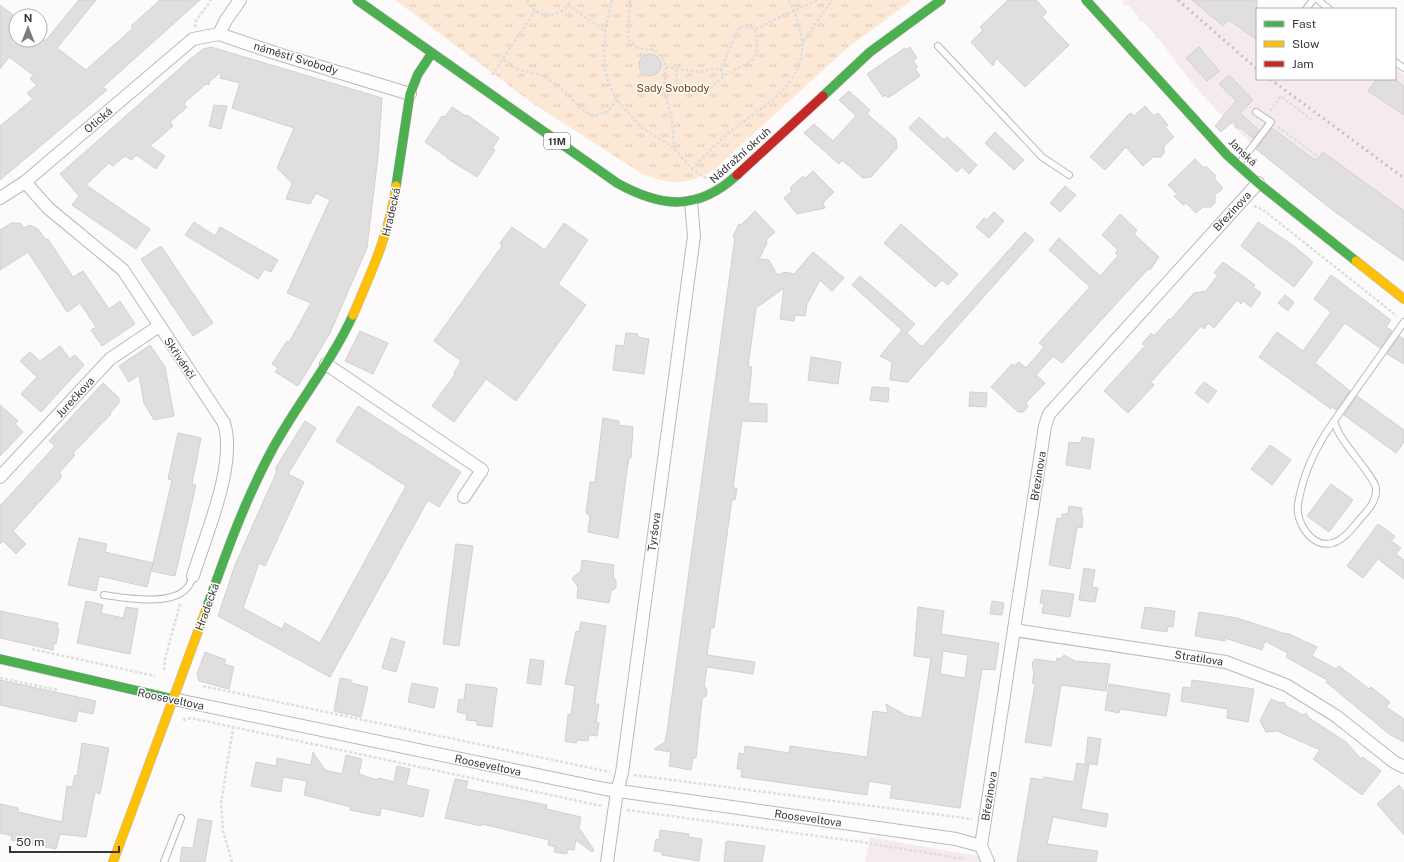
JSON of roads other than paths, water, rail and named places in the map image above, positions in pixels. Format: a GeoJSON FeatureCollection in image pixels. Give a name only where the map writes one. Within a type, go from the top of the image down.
{"type":"FeatureCollection","features":[{"type":"Feature","properties":{"kind":"main road","name":"11M"},"geometry":{"type":"LineString","coordinates":[[357,0],[432,53]]}},
{"type":"Feature","properties":{"kind":"main road","name":"Nádražní okruh"},"geometry":{"type":"LineString","coordinates":[[432,53],[599,171],[635,194],[666,202],[691,202],[714,194],[725,186],[870,52],[941,0]]}},
{"type":"Feature","properties":{"kind":"main road","name":"Janská"},"geometry":{"type":"LineString","coordinates":[[1086,0],[1227,155],[1258,183],[1404,299]]}},
{"type":"Feature","properties":{"kind":"main road","name":"Hradecká"},"geometry":{"type":"LineString","coordinates":[[113,862],[228,548],[251,490],[273,449],[326,364],[353,315],[377,261],[388,229],[397,190],[410,94],[418,74],[432,53]]}},
{"type":"Feature","properties":{"kind":"main road","name":"Rooseveltova"},"geometry":{"type":"LineString","coordinates":[[0,659],[173,700]]}},
{"type":"Feature","properties":{"kind":"street"},"geometry":{"type":"LineString","coordinates":[[219,34],[226,20],[240,0]]}},
{"type":"Feature","properties":{"kind":"street","name":"Otická"},"geometry":{"type":"LineString","coordinates":[[0,198],[25,182],[193,39],[219,34]]}},
{"type":"Feature","properties":{"kind":"street","name":"náměstí Svobody"},"geometry":{"type":"LineString","coordinates":[[219,34],[275,53],[410,94]]}},
{"type":"Feature","properties":{"kind":"street","name":"Skřivánčí"},"geometry":{"type":"LineString","coordinates":[[25,182],[48,208],[123,270],[224,423],[228,436],[228,458],[222,484],[193,576]]}},
{"type":"Feature","properties":{"kind":"street","name":"Březinova"},"geometry":{"type":"LineString","coordinates":[[981,846],[1045,426],[1049,414],[1258,183]]}},
{"type":"Feature","properties":{"kind":"street","name":"Tyršova"},"geometry":{"type":"LineString","coordinates":[[607,862],[614,808],[622,773],[694,236],[691,202]]}},
{"type":"Feature","properties":{"kind":"street","name":"Jurečkova"},"geometry":{"type":"LineString","coordinates":[[0,478],[110,359],[159,326]]}},
{"type":"Feature","properties":{"kind":"street"},"geometry":{"type":"LineString","coordinates":[[326,364],[482,470],[464,497]]}},
{"type":"Feature","properties":{"kind":"street","name":"Stratilova"},"geometry":{"type":"LineString","coordinates":[[1014,630],[1226,662],[1286,685],[1336,716],[1394,762],[1404,767]]}},
{"type":"Feature","properties":{"kind":"street","name":"Rooseveltova"},"geometry":{"type":"LineString","coordinates":[[173,700],[617,791],[956,839],[981,846]]}},
{"type":"Feature","properties":{"kind":"street"},"geometry":{"type":"LineString","coordinates":[[981,846],[988,862]]}},
{"type":"Feature","properties":{"kind":"lane"},"geometry":{"type":"LineString","coordinates":[[1307,8],[1313,0]]}},
{"type":"Feature","properties":{"kind":"lane"},"geometry":{"type":"LineString","coordinates":[[1318,0],[1328,8]]}},
{"type":"Feature","properties":{"kind":"lane"},"geometry":{"type":"LineString","coordinates":[[938,46],[1042,157],[1069,175]]}},
{"type":"Feature","properties":{"kind":"lane"},"geometry":{"type":"LineString","coordinates":[[1238,165],[1271,122],[1256,112]]}},
{"type":"Feature","properties":{"kind":"lane"},"geometry":{"type":"LineString","coordinates":[[1334,421],[1341,437],[1374,482],[1375,494],[1374,500],[1369,509],[1342,538],[1332,543],[1326,543],[1306,533],[1302,527],[1298,515],[1298,505],[1312,458],[1334,421],[1404,322]]}},
{"type":"Feature","properties":{"kind":"lane"},"geometry":{"type":"LineString","coordinates":[[104,595],[152,600],[179,594],[186,589],[193,576]]}},
{"type":"Feature","properties":{"kind":"lane"},"geometry":{"type":"LineString","coordinates":[[164,862],[181,818]]}},
{"type":"Feature","properties":{"kind":"railway"},"geometry":{"type":"LineString","coordinates":[[1178,0],[1256,68]]}},
{"type":"Feature","properties":{"kind":"railway"},"geometry":{"type":"LineString","coordinates":[[1271,80],[1404,178]]}},
{"type":"Feature","properties":{"kind":"park label","name":"Sady Svobody"},"geometry":{"type":"Point","coordinates":[673,88]}}]}
